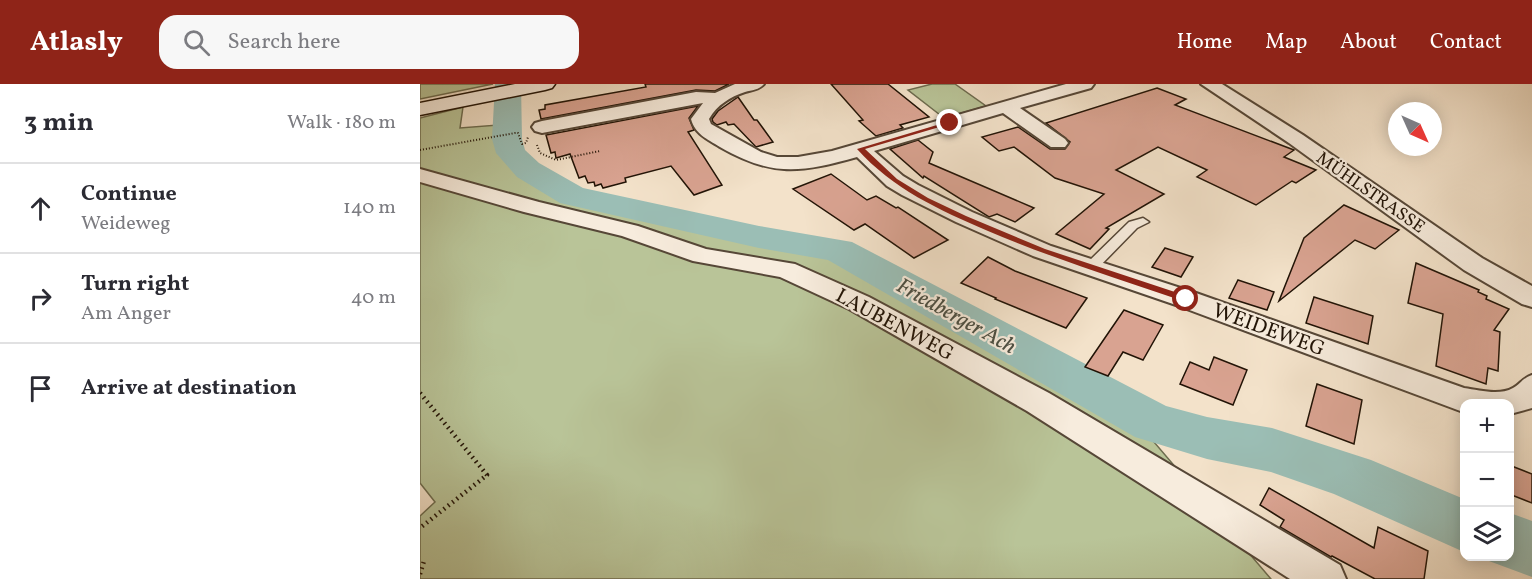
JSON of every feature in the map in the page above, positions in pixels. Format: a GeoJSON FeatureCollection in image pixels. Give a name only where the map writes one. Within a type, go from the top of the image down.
{"type":"FeatureCollection","features":[{"type":"Feature","properties":{"kind":"main road"},"geometry":{"type":"LineString","coordinates":[[420,109],[545,84]]}},
{"type":"Feature","properties":{"kind":"street"},"geometry":{"type":"LineString","coordinates":[[539,133],[696,97],[718,98],[755,84]]}},
{"type":"Feature","properties":{"kind":"street"},"geometry":{"type":"LineString","coordinates":[[718,98],[700,118],[705,130],[741,151],[775,163],[806,162],[860,149],[1085,84]]}},
{"type":"Feature","properties":{"kind":"street","name":"MÜHLSTRASSE"},"geometry":{"type":"LineString","coordinates":[[1210,84],[1296,139],[1473,264],[1532,298]]}},
{"type":"Feature","properties":{"kind":"street"},"geometry":{"type":"LineString","coordinates":[[1006,107],[1058,143]]}},
{"type":"Feature","properties":{"kind":"street","name":"WEIDEWEG"},"geometry":{"type":"LineString","coordinates":[[860,149],[895,181],[926,200],[1014,240],[1186,299],[1461,399]]}},
{"type":"Feature","properties":{"kind":"street","name":"LAUBENWEG"},"geometry":{"type":"LineString","coordinates":[[420,175],[532,207],[630,231],[702,256],[786,270],[859,303],[1038,402],[1326,579]]}},
{"type":"Feature","properties":{"kind":"street"},"geometry":{"type":"LineString","coordinates":[[1514,400],[1524,398],[1532,387]]}},
{"type":"Feature","properties":{"kind":"lane"},"geometry":{"type":"LineString","coordinates":[[1091,267],[1134,225],[1143,222]]}},
{"type":"Feature","properties":{"kind":"path"},"geometry":{"type":"LineString","coordinates":[[420,150],[515,133]]}},
{"type":"Feature","properties":{"kind":"path"},"geometry":{"type":"LineString","coordinates":[[539,133],[540,153],[556,160],[600,151]]}},
{"type":"Feature","properties":{"kind":"path"},"geometry":{"type":"LineString","coordinates":[[420,393],[487,476],[420,528]]}},
{"type":"Feature","properties":{"kind":"path"},"geometry":{"type":"LineString","coordinates":[[420,574],[424,561]]}},
{"type":"Feature","properties":{"kind":"green space"},"geometry":{"type":"Polygon","coordinates":[[[420,84],[493,84],[420,99],[420,84]]]}},
{"type":"Feature","properties":{"kind":"green space"},"geometry":{"type":"Polygon","coordinates":[[[932,84],[955,84],[986,106],[944,118],[908,90],[932,84]]]}},
{"type":"Feature","properties":{"kind":"green space"},"geometry":{"type":"Polygon","coordinates":[[[463,107],[460,128],[498,125],[496,145],[503,159],[522,175],[567,202],[834,257],[1125,408],[1271,579],[420,579],[420,516],[435,502],[420,483],[420,118],[463,107]]]}},
{"type":"Feature","properties":{"kind":"building"},"geometry":{"type":"Polygon","coordinates":[[[645,84],[729,84],[715,91],[696,90],[541,119],[539,110],[545,109],[545,105],[646,87],[645,84]]]}},
{"type":"Feature","properties":{"kind":"building"},"geometry":{"type":"Polygon","coordinates":[[[831,84],[888,84],[929,117],[900,125],[903,128],[876,136],[859,121],[863,120],[831,84]]]}},
{"type":"Feature","properties":{"kind":"building"},"geometry":{"type":"Polygon","coordinates":[[[1157,88],[1186,99],[1175,105],[1294,150],[1284,157],[1316,170],[1296,183],[1292,181],[1256,205],[1197,177],[1207,170],[1158,147],[1116,170],[1164,194],[1106,228],[1109,229],[1090,249],[1056,234],[1104,194],[1055,178],[1014,147],[999,151],[982,137],[1018,127],[1050,149],[1065,149],[1070,142],[1046,123],[1157,88]]]}},
{"type":"Feature","properties":{"kind":"building"},"geometry":{"type":"Polygon","coordinates":[[[738,97],[773,142],[756,147],[734,124],[728,125],[726,122],[717,125],[713,122],[712,119],[718,111],[738,97]]]}},
{"type":"Feature","properties":{"kind":"building"},"geometry":{"type":"Polygon","coordinates":[[[698,106],[689,118],[694,130],[688,132],[722,185],[694,195],[671,166],[625,178],[626,182],[603,188],[601,184],[595,186],[594,182],[588,183],[585,176],[579,178],[570,154],[556,158],[555,152],[551,153],[546,135],[698,106]]]}},
{"type":"Feature","properties":{"kind":"building"},"geometry":{"type":"Polygon","coordinates":[[[918,140],[933,152],[929,163],[1034,208],[1015,222],[997,214],[989,217],[924,176],[923,178],[890,149],[918,140]]]}},
{"type":"Feature","properties":{"kind":"building"},"geometry":{"type":"Polygon","coordinates":[[[831,174],[867,200],[876,196],[898,207],[948,240],[914,258],[865,224],[854,230],[793,189],[831,174]]]}},
{"type":"Feature","properties":{"kind":"building"},"geometry":{"type":"Polygon","coordinates":[[[1344,205],[1399,230],[1375,249],[1355,240],[1279,301],[1304,238],[1344,205]]]}},
{"type":"Feature","properties":{"kind":"building"},"geometry":{"type":"Polygon","coordinates":[[[1165,248],[1193,257],[1181,277],[1152,267],[1165,248]]]}},
{"type":"Feature","properties":{"kind":"building"},"geometry":{"type":"Polygon","coordinates":[[[988,257],[1015,271],[1087,298],[1066,328],[961,283],[988,257]]]}},
{"type":"Feature","properties":{"kind":"building"},"geometry":{"type":"Polygon","coordinates":[[[1416,263],[1479,290],[1478,292],[1487,296],[1486,299],[1509,309],[1494,330],[1500,332],[1498,371],[1488,368],[1486,384],[1436,366],[1443,314],[1408,303],[1416,263]]]}},
{"type":"Feature","properties":{"kind":"building"},"geometry":{"type":"Polygon","coordinates":[[[1238,280],[1274,292],[1267,310],[1229,298],[1238,280]]]}},
{"type":"Feature","properties":{"kind":"building"},"geometry":{"type":"Polygon","coordinates":[[[1314,297],[1373,316],[1368,344],[1306,323],[1314,297]]]}},
{"type":"Feature","properties":{"kind":"building"},"geometry":{"type":"Polygon","coordinates":[[[1124,310],[1163,325],[1143,360],[1123,352],[1108,376],[1085,367],[1124,310]]]}},
{"type":"Feature","properties":{"kind":"building"},"geometry":{"type":"Polygon","coordinates":[[[1214,357],[1247,370],[1233,405],[1180,384],[1190,362],[1209,370],[1214,357]]]}},
{"type":"Feature","properties":{"kind":"building"},"geometry":{"type":"Polygon","coordinates":[[[1317,384],[1362,400],[1354,444],[1306,426],[1317,384]]]}},
{"type":"Feature","properties":{"kind":"building"},"geometry":{"type":"Polygon","coordinates":[[[1514,467],[1532,474],[1532,503],[1514,496],[1514,467]]]}},
{"type":"Feature","properties":{"kind":"building"},"geometry":{"type":"Polygon","coordinates":[[[1269,488],[1374,548],[1378,527],[1428,551],[1424,579],[1375,579],[1331,557],[1280,527],[1284,520],[1260,505],[1269,488]]]}},
{"type":"Feature","properties":{"kind":"waterway","name":"Friedberger Ach"},"geometry":{"type":"LineString","coordinates":[[508,84],[507,139],[511,153],[528,170],[572,196],[759,237],[839,250],[1153,423],[1207,438],[1272,450],[1352,477],[1460,524]]}},
{"type":"Feature","properties":{"kind":"waterway","name":"Friedberger Ach"},"geometry":{"type":"LineString","coordinates":[[1514,542],[1532,549]]}},
{"type":"Feature","properties":{"kind":"route"},"geometry":{"type":"LineString","coordinates":[[950,123],[860,149],[895,181],[926,200],[1014,240],[1186,299]]}}]}
